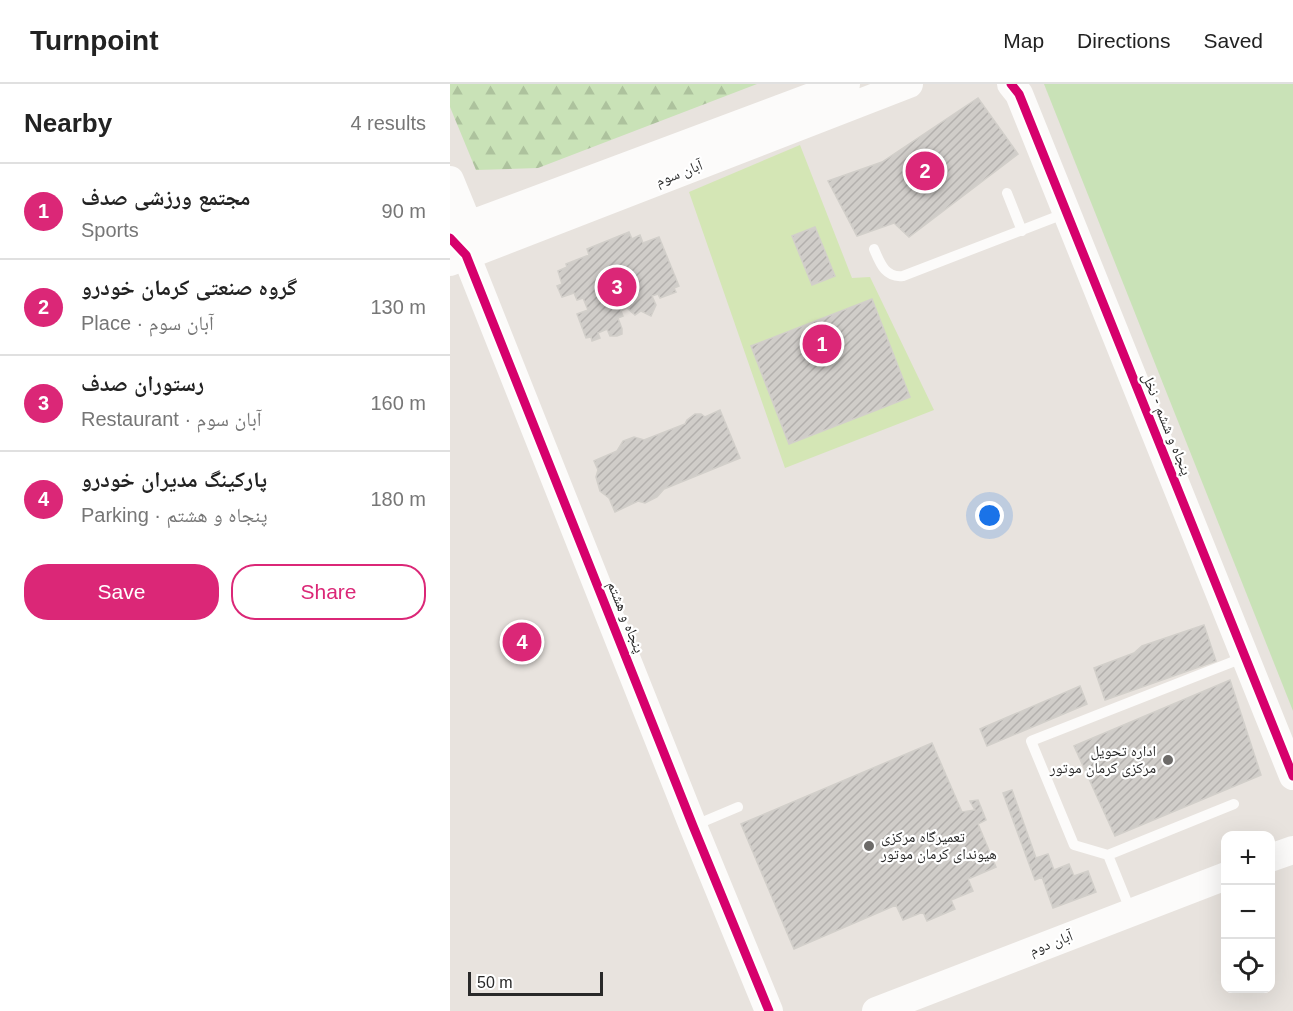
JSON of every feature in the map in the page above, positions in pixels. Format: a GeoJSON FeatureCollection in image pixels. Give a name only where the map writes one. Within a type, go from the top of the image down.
{"type":"FeatureCollection","features":[{"type":"Feature","properties":{"kind":"street","name":"آبان سوم"},"geometry":{"type":"LineString","coordinates":[[457,242],[846,84]]}},
{"type":"Feature","properties":{"kind":"street","name":"آبان سوم"},"geometry":{"type":"LineString","coordinates":[[457,242],[909,84]]}},
{"type":"Feature","properties":{"kind":"street","name":"پنجاه و ششم - نخل"},"geometry":{"type":"LineString","coordinates":[[1011,84],[1019,94],[1293,776]]}},
{"type":"Feature","properties":{"kind":"street","name":"پنجاه و هشتم"},"geometry":{"type":"LineString","coordinates":[[450,180],[457,242],[769,1011]]}},
{"type":"Feature","properties":{"kind":"street"},"geometry":{"type":"LineString","coordinates":[[1275,856],[1293,850]]}},
{"type":"Feature","properties":{"kind":"street","name":"آبان دوم"},"geometry":{"type":"LineString","coordinates":[[876,1011],[1221,878]]}},
{"type":"Feature","properties":{"kind":"lane"},"geometry":{"type":"LineString","coordinates":[[1006,193],[1022,231]]}},
{"type":"Feature","properties":{"kind":"lane"},"geometry":{"type":"LineString","coordinates":[[874,249],[883,269],[889,274],[903,276],[1066,213]]}},
{"type":"Feature","properties":{"kind":"lane"},"geometry":{"type":"LineString","coordinates":[[1234,804],[1108,855],[1074,845],[1031,741],[1245,657]]}},
{"type":"Feature","properties":{"kind":"lane"},"geometry":{"type":"LineString","coordinates":[[693,826],[738,807]]}},
{"type":"Feature","properties":{"kind":"lane"},"geometry":{"type":"LineString","coordinates":[[1108,855],[1131,912]]}},
{"type":"Feature","properties":{"kind":"green space"},"geometry":{"type":"Polygon","coordinates":[[[450,84],[757,84],[538,168],[476,170],[450,107],[450,84]]]}},
{"type":"Feature","properties":{"kind":"green space"},"geometry":{"type":"Polygon","coordinates":[[[1044,84],[1293,84],[1293,711],[1044,84]]]}},
{"type":"Feature","properties":{"kind":"green space"},"geometry":{"type":"Polygon","coordinates":[[[800,145],[852,278],[870,277],[934,410],[785,468],[689,192],[800,145]]]}},
{"type":"Feature","properties":{"kind":"building"},"geometry":{"type":"Polygon","coordinates":[[[978,98],[1018,154],[909,237],[894,223],[857,236],[828,181],[882,162],[978,98]]]}},
{"type":"Feature","properties":{"kind":"building"},"geometry":{"type":"Polygon","coordinates":[[[815,227],[835,276],[812,285],[792,236],[815,227]]]}},
{"type":"Feature","properties":{"kind":"building"},"geometry":{"type":"Polygon","coordinates":[[[629,232],[632,239],[640,235],[643,243],[659,237],[679,286],[674,288],[676,292],[660,298],[658,294],[652,296],[656,305],[651,316],[641,311],[635,315],[627,308],[621,311],[623,316],[618,318],[622,334],[610,336],[607,329],[598,333],[600,338],[592,341],[591,337],[586,338],[577,314],[588,310],[583,298],[577,300],[574,293],[562,297],[557,286],[562,284],[558,271],[567,267],[566,264],[589,255],[587,249],[629,232]]]}},
{"type":"Feature","properties":{"kind":"building"},"geometry":{"type":"Polygon","coordinates":[[[872,299],[910,397],[789,444],[751,346],[872,299]]]}},
{"type":"Feature","properties":{"kind":"building"},"geometry":{"type":"Polygon","coordinates":[[[720,410],[740,458],[664,489],[657,497],[645,503],[638,501],[615,512],[609,498],[600,491],[596,477],[598,470],[594,461],[617,451],[623,441],[634,437],[644,440],[685,424],[695,414],[705,417],[720,410]]]}},
{"type":"Feature","properties":{"kind":"building"},"geometry":{"type":"Polygon","coordinates":[[[1204,625],[1216,661],[1105,700],[1094,668],[1134,653],[1142,646],[1204,625]]]}},
{"type":"Feature","properties":{"kind":"building","name":"اداره تحویل مرکزی کرمان موتور"},"geometry":{"type":"Polygon","coordinates":[[[1230,680],[1261,775],[1115,836],[1074,746],[1230,680]]]}},
{"type":"Feature","properties":{"kind":"building"},"geometry":{"type":"Polygon","coordinates":[[[1080,686],[1087,704],[987,746],[980,729],[1080,686]]]}},
{"type":"Feature","properties":{"kind":"building","name":"تعمیرگاه مرکزی هیوندای کرمان موتور"},"geometry":{"type":"Polygon","coordinates":[[[932,743],[962,812],[975,810],[970,801],[978,800],[986,820],[978,824],[996,867],[968,879],[973,891],[951,900],[955,909],[927,921],[923,912],[903,920],[896,905],[794,949],[741,824],[932,743]]]}},
{"type":"Feature","properties":{"kind":"building"},"geometry":{"type":"Polygon","coordinates":[[[1012,790],[1036,858],[1048,854],[1054,870],[1069,864],[1074,876],[1088,871],[1096,892],[1053,908],[1042,877],[1035,880],[1003,793],[1012,790]]]}},
{"type":"Feature","properties":{"kind":"cycle path"},"geometry":{"type":"LineString","coordinates":[[1011,84],[1019,94],[1293,776]]}},
{"type":"Feature","properties":{"kind":"cycle path"},"geometry":{"type":"LineString","coordinates":[[450,238],[466,255],[769,1011]]}},
{"type":"Feature","properties":{"kind":"place","name":"گروه صنعتی کرمان خودرو"},"geometry":{"type":"Point","coordinates":[925,171]}},
{"type":"Feature","properties":{"kind":"place","name":"رستوران صدف"},"geometry":{"type":"Point","coordinates":[617,287]}},
{"type":"Feature","properties":{"kind":"place","name":"مجتمع ورزشی صدف"},"geometry":{"type":"Point","coordinates":[822,344]}},
{"type":"Feature","properties":{"kind":"place","name":"پارکینگ مدیران خودرو"},"geometry":{"type":"Point","coordinates":[522,642]}},
{"type":"Feature","properties":{"kind":"place","name":"اداره تحویل مرکزی کرمان موتور"},"geometry":{"type":"Point","coordinates":[1168,760]}},
{"type":"Feature","properties":{"kind":"place","name":"تعمیرگاه مرکزی هیوندای کرمان موتور"},"geometry":{"type":"Point","coordinates":[869,846]}}]}
